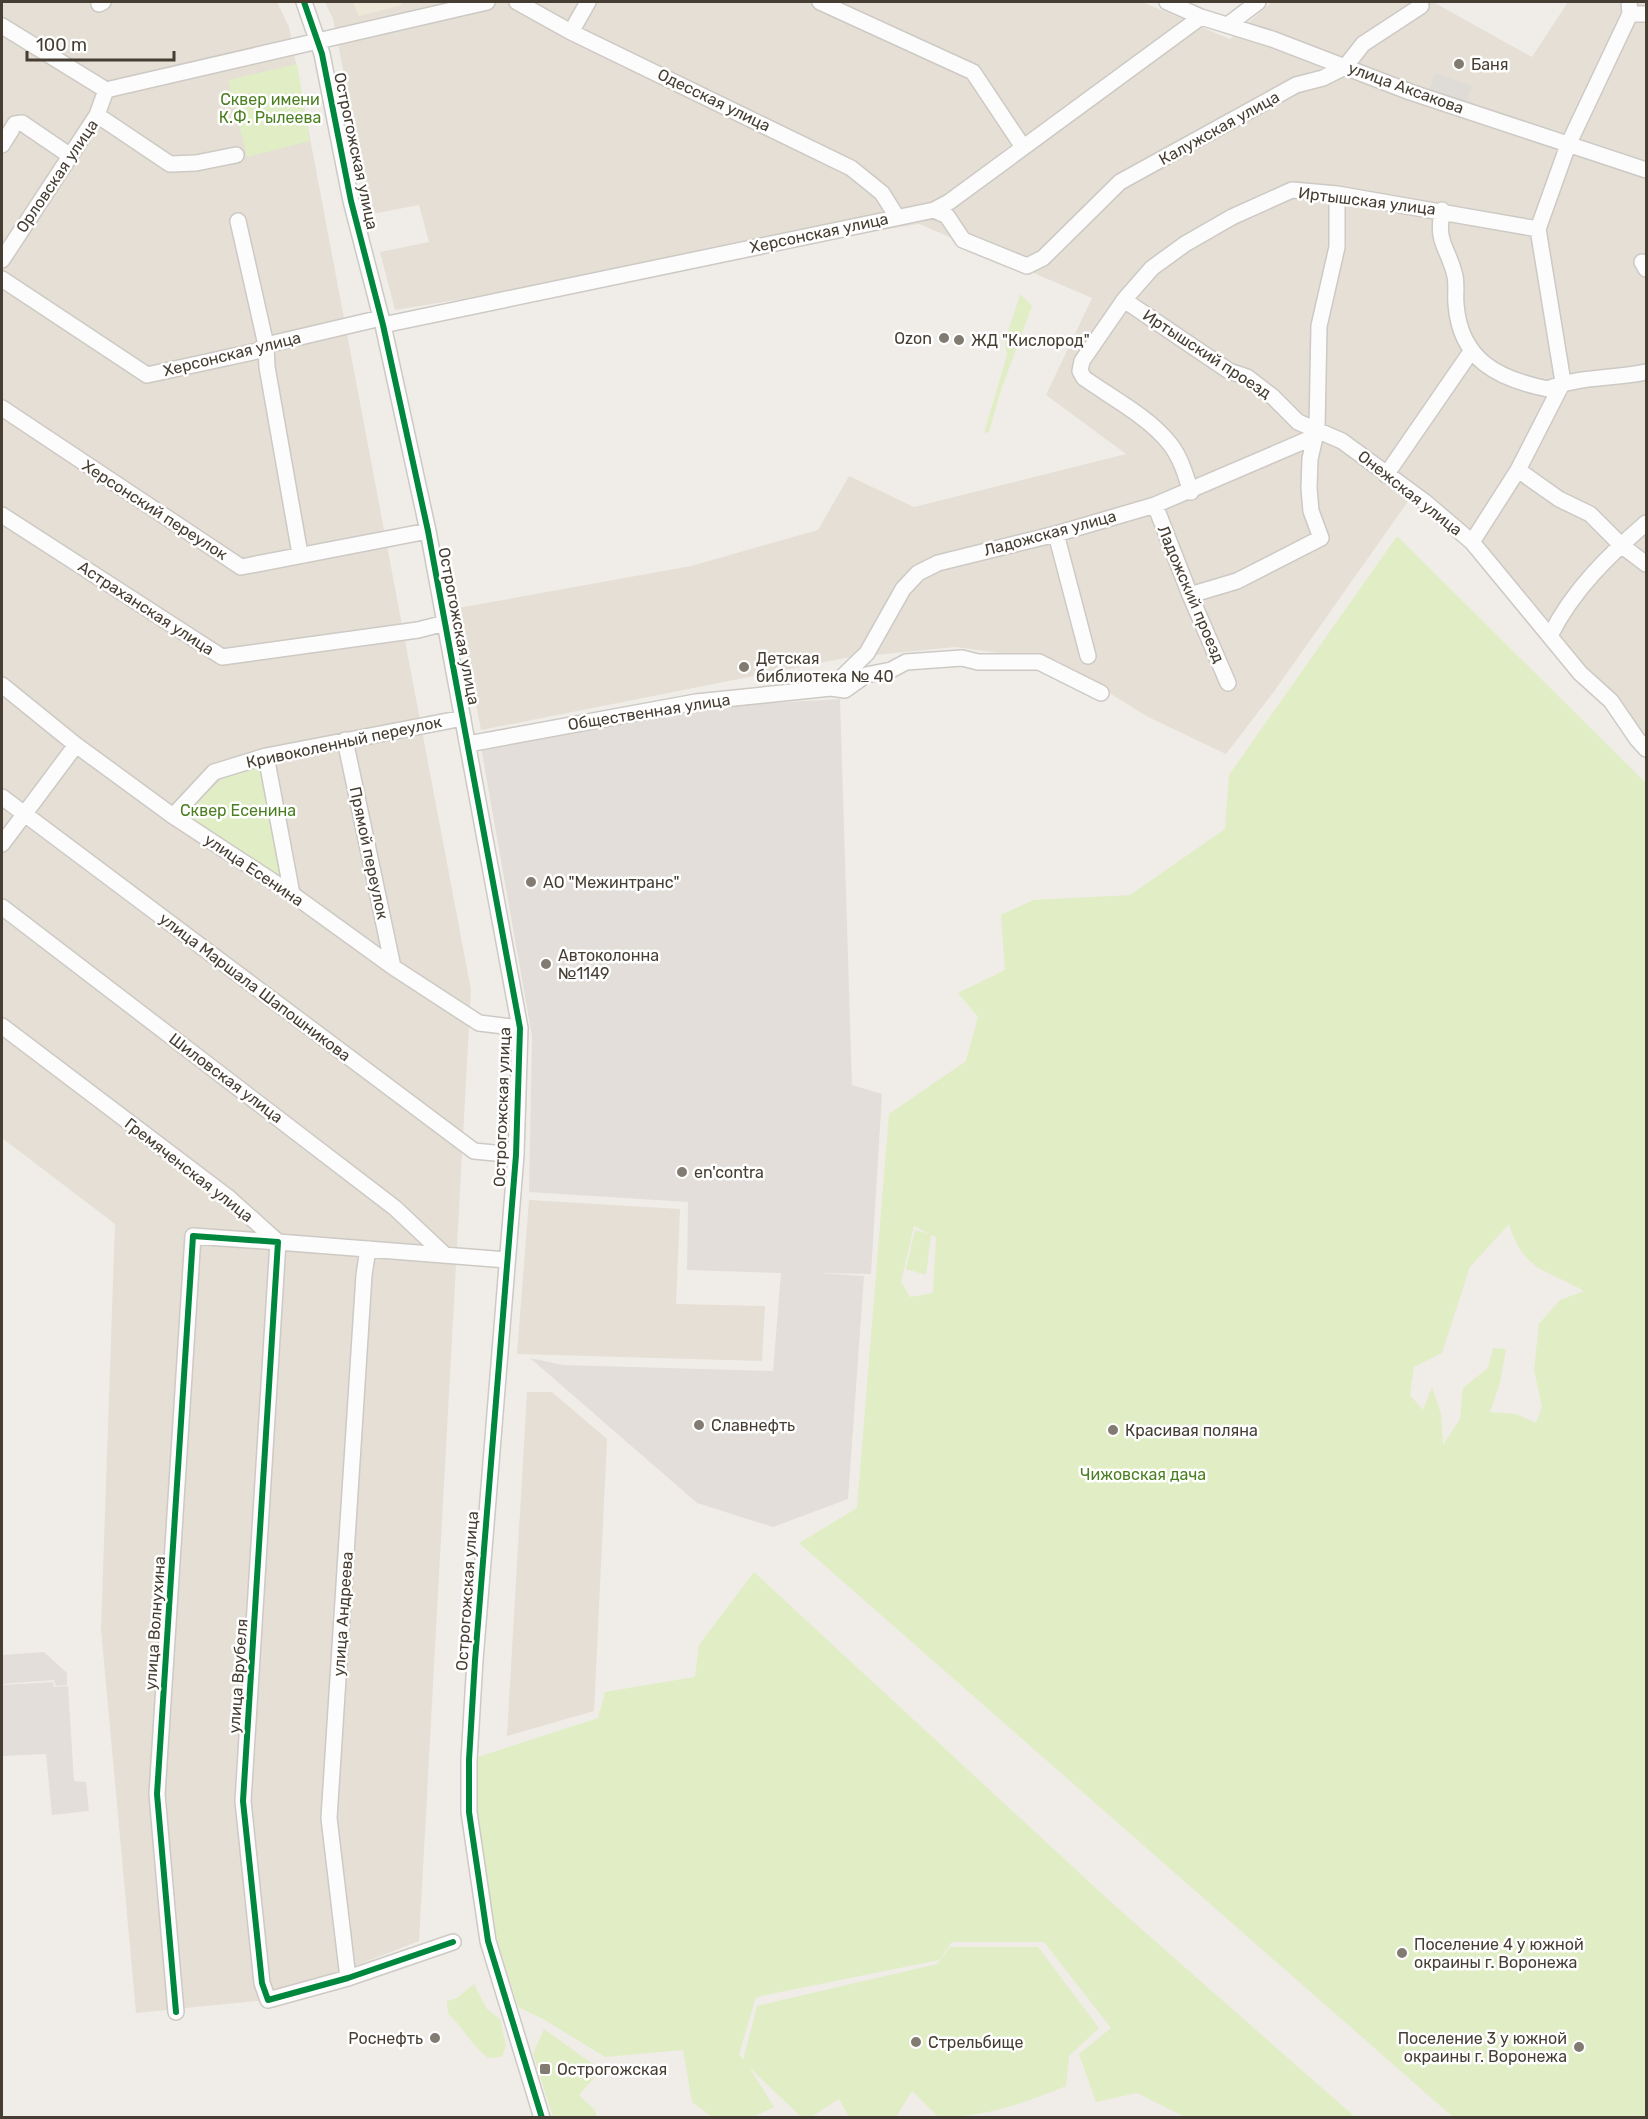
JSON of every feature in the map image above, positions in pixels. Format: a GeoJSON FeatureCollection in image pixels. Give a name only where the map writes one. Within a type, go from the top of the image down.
{"type":"FeatureCollection","features":[{"type":"Feature","properties":{"kind":"street","name":"Острогожская улица"},"geometry":{"type":"LineString","coordinates":[[304,2],[319,41],[351,201],[382,321],[428,531],[520,1028],[516,1155],[475,1660],[469,1760],[470,1812],[488,1941],[542,2118]]}},
{"type":"Feature","properties":{"kind":"street"},"geometry":{"type":"LineString","coordinates":[[2,26],[106,90],[319,41],[440,7],[488,2]]}},
{"type":"Feature","properties":{"kind":"street","name":"Одесская улица"},"geometry":{"type":"LineString","coordinates":[[517,2],[571,32],[851,168],[882,193],[897,217]]}},
{"type":"Feature","properties":{"kind":"street"},"geometry":{"type":"LineString","coordinates":[[571,32],[588,2]]}},
{"type":"Feature","properties":{"kind":"street"},"geometry":{"type":"LineString","coordinates":[[820,2],[973,72],[1023,147]]}},
{"type":"Feature","properties":{"kind":"street","name":"улица Аксакова"},"geometry":{"type":"LineString","coordinates":[[1167,2],[1201,17],[1229,24],[1410,92],[1647,170]]}},
{"type":"Feature","properties":{"kind":"street"},"geometry":{"type":"LineString","coordinates":[[1229,24],[1258,2]]}},
{"type":"Feature","properties":{"kind":"street","name":"Калужская улица"},"geometry":{"type":"LineString","coordinates":[[934,210],[947,216],[963,240],[1027,266],[1042,258],[1120,182],[1296,85],[1323,78],[1345,67],[1363,44],[1420,6]]}},
{"type":"Feature","properties":{"kind":"street"},"geometry":{"type":"LineString","coordinates":[[1472,542],[1518,470],[1563,382],[1538,229],[1568,145],[1629,8],[1647,14]]}},
{"type":"Feature","properties":{"kind":"street","name":"Херсонская улица"},"geometry":{"type":"LineString","coordinates":[[2,279],[147,375],[257,351],[267,345],[934,210],[950,202],[1201,17]]}},
{"type":"Feature","properties":{"kind":"street","name":"Орловская улица"},"geometry":{"type":"LineString","coordinates":[[2,260],[69,155],[98,115],[106,90]]}},
{"type":"Feature","properties":{"kind":"street"},"geometry":{"type":"LineString","coordinates":[[98,115],[170,164],[196,163],[236,155]]}},
{"type":"Feature","properties":{"kind":"street"},"geometry":{"type":"LineString","coordinates":[[2,145],[15,124],[22,123],[69,155]]}},
{"type":"Feature","properties":{"kind":"street","name":"Иртышская улица"},"geometry":{"type":"LineString","coordinates":[[1191,492],[1183,467],[1171,445],[1155,428],[1084,378],[1080,371],[1082,361],[1124,300],[1152,268],[1185,244],[1232,217],[1292,190],[1337,194],[1442,210],[1538,229]]}},
{"type":"Feature","properties":{"kind":"street"},"geometry":{"type":"LineString","coordinates":[[1190,595],[1237,581],[1317,542],[1321,533],[1311,511],[1310,459],[1316,432],[1319,326],[1337,247],[1337,194]]}},
{"type":"Feature","properties":{"kind":"street"},"geometry":{"type":"LineString","coordinates":[[1442,210],[1439,228],[1441,242],[1452,262],[1457,286],[1456,304],[1470,353],[1482,364],[1502,374],[1548,389],[1563,382],[1646,372]]}},
{"type":"Feature","properties":{"kind":"street"},"geometry":{"type":"LineString","coordinates":[[238,220],[267,345],[267,367],[300,554]]}},
{"type":"Feature","properties":{"kind":"street","name":"Иртышский проезд"},"geometry":{"type":"LineString","coordinates":[[1124,300],[1229,371],[1247,377],[1273,397],[1298,422],[1316,432]]}},
{"type":"Feature","properties":{"kind":"street"},"geometry":{"type":"LineString","coordinates":[[1386,475],[1470,353]]}},
{"type":"Feature","properties":{"kind":"street","name":"Херсонский переулок"},"geometry":{"type":"LineString","coordinates":[[2,408],[241,567],[428,531]]}},
{"type":"Feature","properties":{"kind":"street","name":"Онежская улица"},"geometry":{"type":"LineString","coordinates":[[1316,432],[1342,441],[1425,502],[1472,542],[1551,634],[1580,673],[1611,701],[1636,739],[1647,749]]}},
{"type":"Feature","properties":{"kind":"street","name":"Ладожская улица"},"geometry":{"type":"LineString","coordinates":[[831,688],[867,653],[903,589],[918,573],[938,563],[1056,534],[1155,505],[1191,492],[1316,432]]}},
{"type":"Feature","properties":{"kind":"street"},"geometry":{"type":"LineString","coordinates":[[1518,470],[1559,499],[1590,514],[1621,545],[1647,564]]}},
{"type":"Feature","properties":{"kind":"street","name":"Ладожский проезд"},"geometry":{"type":"LineString","coordinates":[[1155,505],[1228,683]]}},
{"type":"Feature","properties":{"kind":"street","name":"Астраханская улица"},"geometry":{"type":"LineString","coordinates":[[2,515],[222,657],[418,630],[445,623]]}},
{"type":"Feature","properties":{"kind":"street"},"geometry":{"type":"LineString","coordinates":[[1551,634],[1576,592],[1621,545],[1647,523]]}},
{"type":"Feature","properties":{"kind":"street"},"geometry":{"type":"LineString","coordinates":[[1056,534],[1088,656]]}},
{"type":"Feature","properties":{"kind":"street","name":"Общественная улица"},"geometry":{"type":"LineString","coordinates":[[468,744],[696,702],[831,688],[845,690],[866,675],[891,670],[906,662],[962,658],[978,662],[1039,662],[1101,693]]}},
{"type":"Feature","properties":{"kind":"street","name":"улица Есенина"},"geometry":{"type":"LineString","coordinates":[[2,686],[76,745],[173,816],[291,894],[393,967],[479,1023],[520,1028]]}},
{"type":"Feature","properties":{"kind":"street","name":"Кривоколенный переулок"},"geometry":{"type":"LineString","coordinates":[[173,816],[214,772],[267,756],[463,718]]}},
{"type":"Feature","properties":{"kind":"street","name":"Прямой переулок"},"geometry":{"type":"LineString","coordinates":[[345,740],[393,967]]}},
{"type":"Feature","properties":{"kind":"street"},"geometry":{"type":"LineString","coordinates":[[2,843],[76,745]]}},
{"type":"Feature","properties":{"kind":"street"},"geometry":{"type":"LineString","coordinates":[[267,756],[291,894]]}},
{"type":"Feature","properties":{"kind":"street","name":"улица Маршала Шапошникова"},"geometry":{"type":"LineString","coordinates":[[2,797],[474,1151],[516,1155]]}},
{"type":"Feature","properties":{"kind":"street","name":"Шиловская улица"},"geometry":{"type":"LineString","coordinates":[[2,907],[395,1208],[445,1255]]}},
{"type":"Feature","properties":{"kind":"street","name":"Гремяченская улица"},"geometry":{"type":"LineString","coordinates":[[2,1026],[229,1198],[278,1242]]}},
{"type":"Feature","properties":{"kind":"street","name":"улица Волнухина"},"geometry":{"type":"LineString","coordinates":[[176,2012],[157,1794],[193,1236],[278,1242]]}},
{"type":"Feature","properties":{"kind":"street"},"geometry":{"type":"LineString","coordinates":[[278,1242],[507,1260]]}},
{"type":"Feature","properties":{"kind":"street","name":"улица Врубеля"},"geometry":{"type":"LineString","coordinates":[[278,1242],[243,1801],[262,1983],[267,2000],[348,1978],[453,1942]]}},
{"type":"Feature","properties":{"kind":"street","name":"улица Андреева"},"geometry":{"type":"LineString","coordinates":[[348,1978],[329,1818],[364,1275],[368,1249]]}},
{"type":"Feature","properties":{"kind":"shaded area"},"geometry":{"type":"Polygon","coordinates":[[[2,2],[277,2],[289,27],[471,990],[419,1941],[267,2000],[136,2013],[101,1629],[115,1224],[2,1138],[2,2]]]}},
{"type":"Feature","properties":{"kind":"shaded area"},"geometry":{"type":"Polygon","coordinates":[[[325,2],[1142,2],[1230,39],[1272,2],[1433,2],[1532,57],[1568,2],[1646,2],[1646,744],[1457,536],[1409,500],[1275,690],[1226,754],[1148,717],[1058,661],[955,647],[845,658],[481,730],[458,608],[691,566],[818,530],[849,476],[914,507],[1126,454],[1046,395],[1092,298],[919,224],[395,310],[380,252],[429,242],[419,205],[372,214],[333,19],[325,2]]]}},
{"type":"Feature","properties":{"kind":"shaded area"},"geometry":{"type":"Polygon","coordinates":[[[353,2],[401,2],[402,5],[359,16],[353,2]]]}},
{"type":"Feature","properties":{"kind":"shaded area"},"geometry":{"type":"Polygon","coordinates":[[[1435,73],[1472,86],[1465,104],[1429,91],[1435,73]]]}},
{"type":"Feature","properties":{"kind":"shaded area"},"geometry":{"type":"Polygon","coordinates":[[[840,699],[852,1085],[882,1094],[871,1274],[817,1273],[864,1276],[848,1499],[773,1527],[697,1503],[530,1358],[563,1365],[773,1371],[781,1273],[687,1270],[688,1202],[529,1192],[532,1036],[480,742],[614,719],[738,705],[840,699]]]}},
{"type":"Feature","properties":{"kind":"shaded area"},"geometry":{"type":"Polygon","coordinates":[[[529,1200],[680,1209],[676,1304],[765,1306],[762,1361],[517,1354],[529,1200]]]}},
{"type":"Feature","properties":{"kind":"shaded area"},"geometry":{"type":"Polygon","coordinates":[[[527,1392],[552,1392],[607,1439],[594,1711],[507,1736],[527,1392]]]}},
{"type":"Feature","properties":{"kind":"shaded area"},"geometry":{"type":"Polygon","coordinates":[[[44,1652],[67,1673],[67,1685],[56,1686],[54,1680],[2,1684],[2,1655],[44,1652]]]}},
{"type":"Feature","properties":{"kind":"shaded area"},"geometry":{"type":"Polygon","coordinates":[[[53,1682],[54,1687],[68,1686],[74,1781],[86,1782],[89,1811],[52,1815],[46,1754],[2,1756],[2,1685],[53,1682]]]}},
{"type":"Feature","properties":{"kind":"green space","name":"Сквер имени К.Ф. Рылеева"},"geometry":{"type":"Polygon","coordinates":[[[297,64],[310,141],[247,157],[228,80],[297,64]]]}},
{"type":"Feature","properties":{"kind":"green space"},"geometry":{"type":"Polygon","coordinates":[[[1020,294],[1032,306],[1001,390],[989,432],[984,433],[1007,355],[1005,341],[1020,294]]]}},
{"type":"Feature","properties":{"kind":"green space","name":"Чижовская дача"},"geometry":{"type":"Polygon","coordinates":[[[1397,536],[1646,783],[1646,2117],[1453,2117],[799,1543],[857,1508],[889,1114],[966,1061],[978,1017],[958,993],[1005,970],[1001,915],[1033,900],[1130,895],[1225,829],[1229,775],[1397,536]],[[1509,1224],[1470,1267],[1442,1353],[1414,1367],[1410,1395],[1423,1410],[1432,1387],[1441,1414],[1443,1445],[1460,1419],[1463,1388],[1488,1368],[1493,1348],[1506,1349],[1500,1383],[1490,1412],[1516,1414],[1536,1423],[1542,1407],[1534,1370],[1539,1324],[1560,1300],[1584,1291],[1548,1273],[1529,1260],[1515,1240],[1509,1224]],[[914,1226],[901,1282],[910,1297],[933,1293],[936,1237],[931,1235],[926,1275],[906,1269],[915,1230],[929,1234],[914,1226]]]}},
{"type":"Feature","properties":{"kind":"green space","name":"Сквер Есенина"},"geometry":{"type":"Polygon","coordinates":[[[265,762],[287,885],[189,817],[186,810],[226,776],[265,762]]]}},
{"type":"Feature","properties":{"kind":"green space"},"geometry":{"type":"Polygon","coordinates":[[[754,1572],[1113,1904],[1355,2117],[1185,2117],[1137,2093],[1096,2102],[1079,2054],[1111,2028],[1044,1942],[952,1942],[939,1960],[756,1997],[739,2054],[743,2060],[757,2006],[937,1964],[950,1947],[1038,1947],[1099,2028],[1069,2056],[1066,2086],[1019,2104],[972,2115],[938,2117],[912,2091],[896,2117],[849,2117],[839,2099],[811,2117],[801,2117],[749,2067],[774,2107],[753,2117],[712,2117],[692,2102],[683,2050],[605,2057],[543,2019],[518,2007],[490,1917],[476,1815],[478,1757],[598,1718],[605,1692],[695,1677],[699,1645],[754,1572]]]}},
{"type":"Feature","properties":{"kind":"green space"},"geometry":{"type":"Polygon","coordinates":[[[474,1984],[487,2009],[500,2019],[506,2045],[502,2057],[488,2058],[448,2014],[447,2001],[457,1998],[474,1984]]]}},
{"type":"Feature","properties":{"kind":"green space"},"geometry":{"type":"Polygon","coordinates":[[[544,2029],[601,2070],[579,2095],[595,2110],[597,2117],[553,2117],[533,2054],[544,2029]]]}},
{"type":"Feature","properties":{"kind":"cycle path"},"geometry":{"type":"LineString","coordinates":[[304,2],[322,54],[351,201],[383,325],[428,531],[520,1028],[516,1155],[475,1660],[469,1760],[469,1812],[488,1941],[542,2118]]}},
{"type":"Feature","properties":{"kind":"cycle path"},"geometry":{"type":"LineString","coordinates":[[176,2012],[157,1794],[193,1236],[278,1242],[243,1801],[262,1983],[268,2000],[348,1978],[453,1942]]}},
{"type":"Feature","properties":{"kind":"place","name":"Баня"},"geometry":{"type":"Point","coordinates":[1459,64]}},
{"type":"Feature","properties":{"kind":"place","name":"Ozon"},"geometry":{"type":"Point","coordinates":[944,338]}},
{"type":"Feature","properties":{"kind":"place","name":"ЖД \"Кислород\""},"geometry":{"type":"Point","coordinates":[959,340]}},
{"type":"Feature","properties":{"kind":"place","name":"Детская библиотека № 40"},"geometry":{"type":"Point","coordinates":[744,667]}},
{"type":"Feature","properties":{"kind":"place","name":"АО \"Межинтранс\""},"geometry":{"type":"Point","coordinates":[531,882]}},
{"type":"Feature","properties":{"kind":"place","name":"Автоколонна №1149"},"geometry":{"type":"Point","coordinates":[546,964]}},
{"type":"Feature","properties":{"kind":"place","name":"en'contra"},"geometry":{"type":"Point","coordinates":[682,1172]}},
{"type":"Feature","properties":{"kind":"place","name":"Cлавнефть"},"geometry":{"type":"Point","coordinates":[699,1425]}},
{"type":"Feature","properties":{"kind":"place","name":"Красивая поляна"},"geometry":{"type":"Point","coordinates":[1113,1430]}},
{"type":"Feature","properties":{"kind":"place","name":"Поселение 4 у южной окраины г. Воронежа"},"geometry":{"type":"Point","coordinates":[1402,1953]}},
{"type":"Feature","properties":{"kind":"place","name":"Роснефть"},"geometry":{"type":"Point","coordinates":[435,2038]}},
{"type":"Feature","properties":{"kind":"place","name":"Стрельбище"},"geometry":{"type":"Point","coordinates":[916,2042]}},
{"type":"Feature","properties":{"kind":"place","name":"Поселение 3 у южной окраины г. Воронежа"},"geometry":{"type":"Point","coordinates":[1579,2047]}},
{"type":"Feature","properties":{"kind":"place","name":"Острогожская"},"geometry":{"type":"Point","coordinates":[545,2069]}}]}
